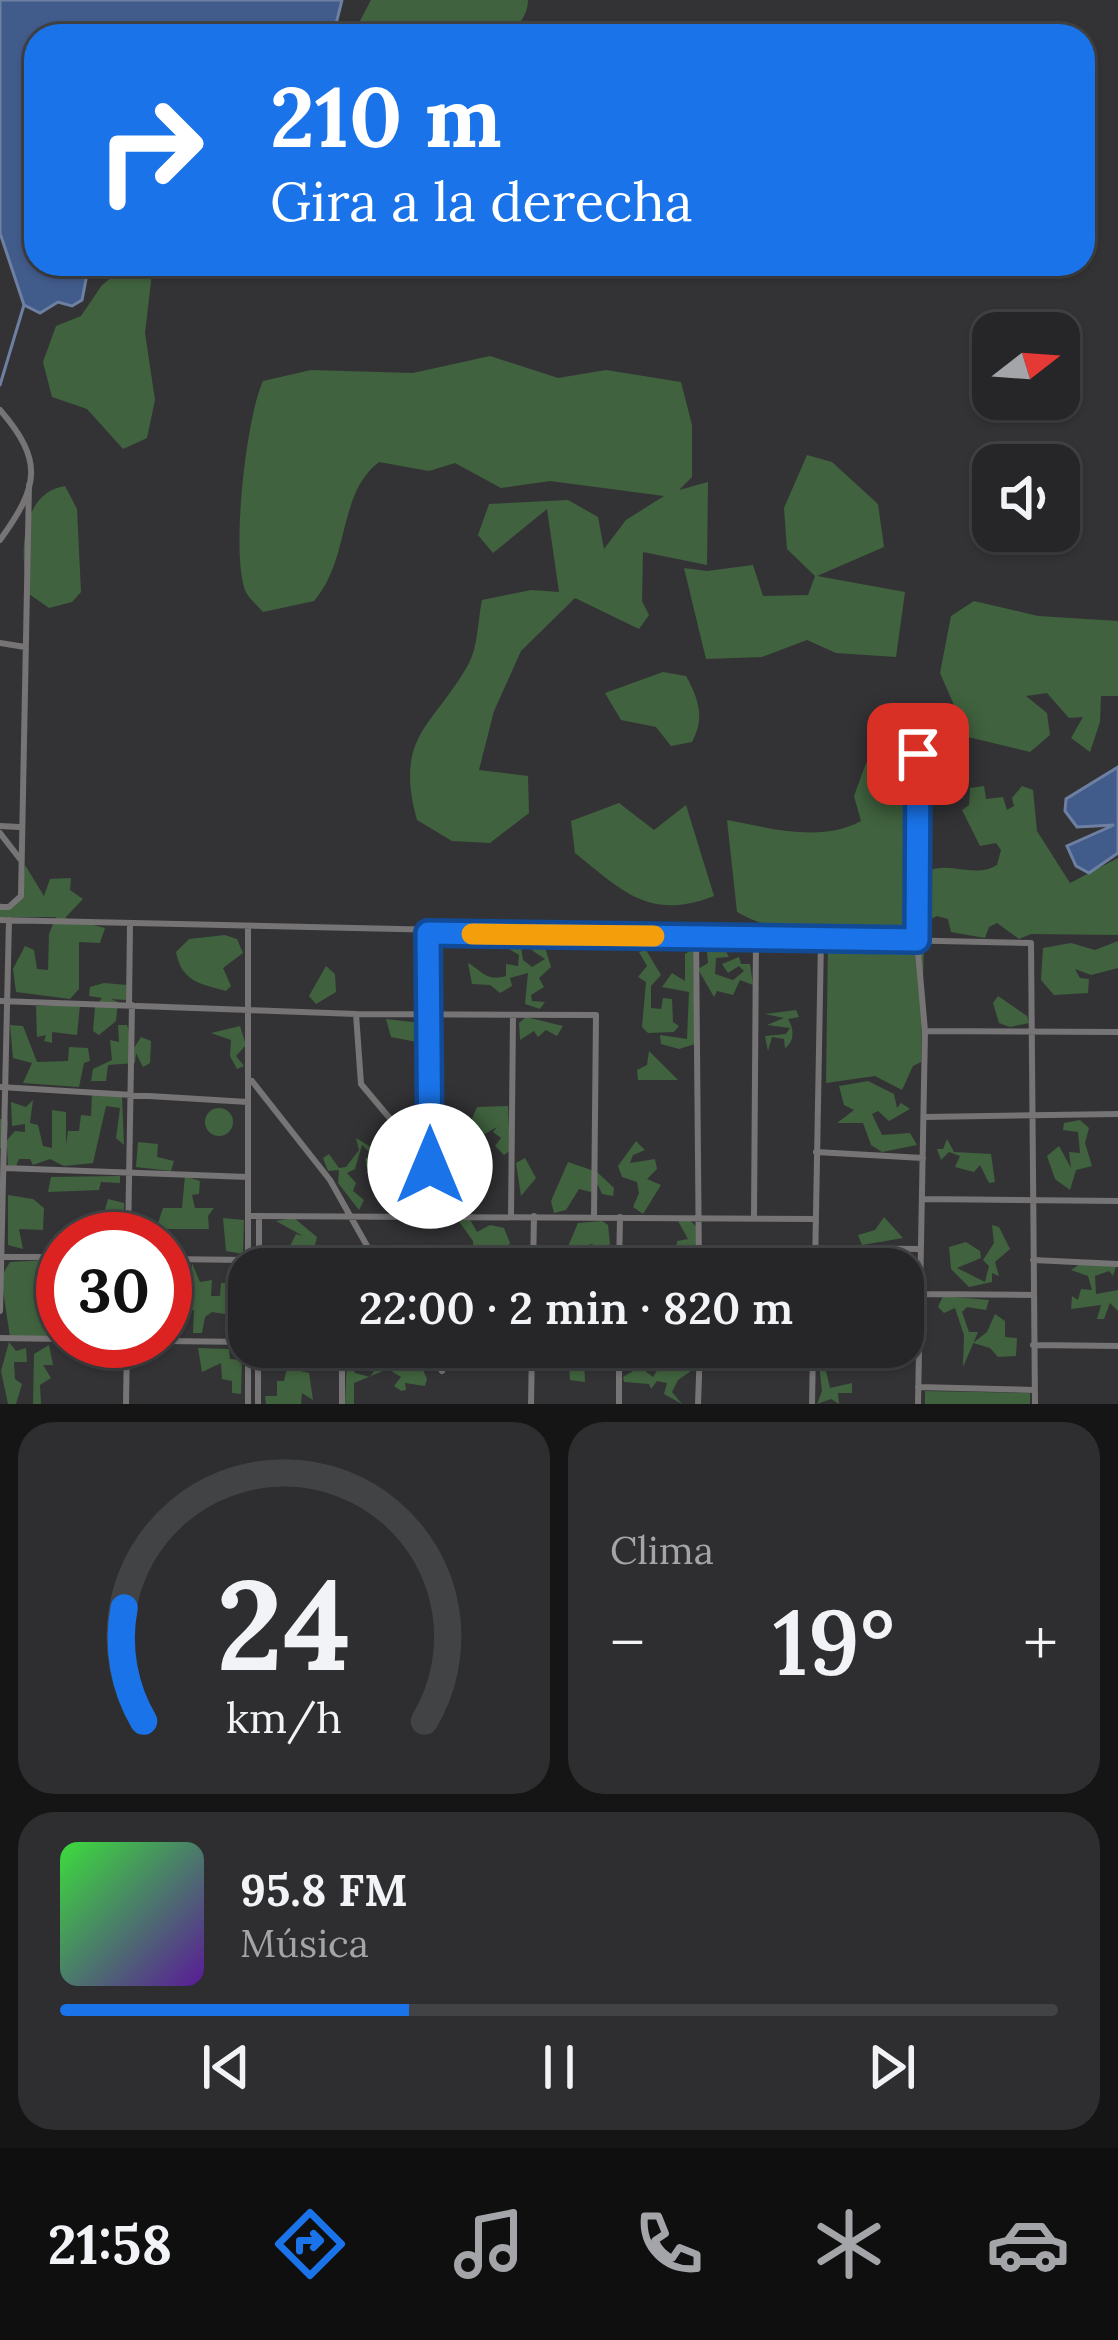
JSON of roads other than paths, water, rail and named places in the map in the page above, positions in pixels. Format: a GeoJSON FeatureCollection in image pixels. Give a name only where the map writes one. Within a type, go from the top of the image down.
{"type":"FeatureCollection","features":[{"type":"Feature","properties":{"kind":"street"},"geometry":{"type":"LineString","coordinates":[[0,410],[30,446],[21,896],[14,904],[0,907]]}},
{"type":"Feature","properties":{"kind":"street"},"geometry":{"type":"LineString","coordinates":[[0,540],[29,485]]}},
{"type":"Feature","properties":{"kind":"street"},"geometry":{"type":"LineString","coordinates":[[0,644],[26,647]]}},
{"type":"Feature","properties":{"kind":"street"},"geometry":{"type":"LineString","coordinates":[[918,754],[917,940],[926,1031],[921,1248]]}},
{"type":"Feature","properties":{"kind":"street"},"geometry":{"type":"LineString","coordinates":[[19,827],[0,829],[20,859]]}},
{"type":"Feature","properties":{"kind":"street"},"geometry":{"type":"LineString","coordinates":[[0,1311],[4,920],[1031,943],[1035,1404]]}},
{"type":"Feature","properties":{"kind":"street"},"geometry":{"type":"LineString","coordinates":[[128,1212],[130,925]]}},
{"type":"Feature","properties":{"kind":"street"},"geometry":{"type":"LineString","coordinates":[[248,928],[248,1248]]}},
{"type":"Feature","properties":{"kind":"street"},"geometry":{"type":"LineString","coordinates":[[428,933],[430,1216]]}},
{"type":"Feature","properties":{"kind":"street"},"geometry":{"type":"LineString","coordinates":[[696,937],[699,1248]]}},
{"type":"Feature","properties":{"kind":"street"},"geometry":{"type":"LineString","coordinates":[[754,1218],[756,938]]}},
{"type":"Feature","properties":{"kind":"street"},"geometry":{"type":"LineString","coordinates":[[816,1248],[821,938]]}},
{"type":"Feature","properties":{"kind":"street"},"geometry":{"type":"LineString","coordinates":[[3,1001],[429,1016],[596,1015],[594,1216]]}},
{"type":"Feature","properties":{"kind":"street"},"geometry":{"type":"LineString","coordinates":[[356,1014],[362,1084],[430,1166]]}},
{"type":"Feature","properties":{"kind":"street"},"geometry":{"type":"LineString","coordinates":[[512,1216],[514,1017]]}},
{"type":"Feature","properties":{"kind":"street"},"geometry":{"type":"LineString","coordinates":[[926,1031],[1118,1032]]}},
{"type":"Feature","properties":{"kind":"street"},"geometry":{"type":"LineString","coordinates":[[250,1078],[354,1216],[369,1248]]}},
{"type":"Feature","properties":{"kind":"street"},"geometry":{"type":"LineString","coordinates":[[3,1088],[130,1091],[249,1102]]}},
{"type":"Feature","properties":{"kind":"street"},"geometry":{"type":"LineString","coordinates":[[924,1117],[1118,1114]]}},
{"type":"Feature","properties":{"kind":"street"},"geometry":{"type":"LineString","coordinates":[[816,1152],[923,1158]]}},
{"type":"Feature","properties":{"kind":"street"},"geometry":{"type":"LineString","coordinates":[[2,1168],[248,1177]]}},
{"type":"Feature","properties":{"kind":"street"},"geometry":{"type":"LineString","coordinates":[[922,1199],[1118,1201]]}},
{"type":"Feature","properties":{"kind":"street"},"geometry":{"type":"LineString","coordinates":[[248,1216],[816,1219]]}},
{"type":"Feature","properties":{"kind":"street"},"geometry":{"type":"LineString","coordinates":[[259,1216],[259,1248]]}},
{"type":"Feature","properties":{"kind":"street"},"geometry":{"type":"LineString","coordinates":[[533,1248],[534,1216]]}},
{"type":"Feature","properties":{"kind":"street"},"geometry":{"type":"LineString","coordinates":[[619,1248],[620,1217]]}},
{"type":"Feature","properties":{"kind":"street"},"geometry":{"type":"LineString","coordinates":[[1,1256],[36,1257]]}},
{"type":"Feature","properties":{"kind":"street"},"geometry":{"type":"LineString","coordinates":[[192,1259],[228,1260]]}},
{"type":"Feature","properties":{"kind":"street"},"geometry":{"type":"LineString","coordinates":[[1034,1260],[1118,1264]]}},
{"type":"Feature","properties":{"kind":"street"},"geometry":{"type":"LineString","coordinates":[[924,1294],[1033,1295]]}},
{"type":"Feature","properties":{"kind":"street"},"geometry":{"type":"LineString","coordinates":[[0,1338],[36,1339]]}},
{"type":"Feature","properties":{"kind":"street"},"geometry":{"type":"LineString","coordinates":[[192,1341],[228,1342]]}},
{"type":"Feature","properties":{"kind":"street"},"geometry":{"type":"LineString","coordinates":[[1033,1345],[1118,1346]]}},
{"type":"Feature","properties":{"kind":"street"},"geometry":{"type":"LineString","coordinates":[[126,1404],[127,1368]]}},
{"type":"Feature","properties":{"kind":"street"},"geometry":{"type":"LineString","coordinates":[[248,1368],[248,1404]]}},
{"type":"Feature","properties":{"kind":"street"},"geometry":{"type":"LineString","coordinates":[[258,1404],[259,1368]]}},
{"type":"Feature","properties":{"kind":"street"},"geometry":{"type":"LineString","coordinates":[[342,1368],[342,1404]]}},
{"type":"Feature","properties":{"kind":"street"},"geometry":{"type":"LineString","coordinates":[[531,1404],[532,1368]]}},
{"type":"Feature","properties":{"kind":"street"},"geometry":{"type":"LineString","coordinates":[[619,1368],[619,1404]]}},
{"type":"Feature","properties":{"kind":"street"},"geometry":{"type":"LineString","coordinates":[[698,1404],[699,1368]]}},
{"type":"Feature","properties":{"kind":"street"},"geometry":{"type":"LineString","coordinates":[[812,1404],[813,1368]]}},
{"type":"Feature","properties":{"kind":"street"},"geometry":{"type":"LineString","coordinates":[[918,1404],[919,1368]]}},
{"type":"Feature","properties":{"kind":"street"},"geometry":{"type":"LineString","coordinates":[[918,1387],[1034,1390]]}},
{"type":"Feature","properties":{"kind":"water"},"geometry":{"type":"Polygon","coordinates":[[[0,0],[342,0],[336,24],[24,24],[24,276],[87,276],[82,300],[72,306],[58,302],[40,313],[24,305],[0,233],[0,0]]]}},
{"type":"Feature","properties":{"kind":"water"},"geometry":{"type":"Polygon","coordinates":[[[1118,767],[1118,853],[1089,873],[1076,866],[1067,846],[1114,825],[1077,827],[1065,811],[1066,799],[1118,767]]]}},
{"type":"Feature","properties":{"kind":"waterway"},"geometry":{"type":"LineString","coordinates":[[0,385],[24,305]]}}]}
